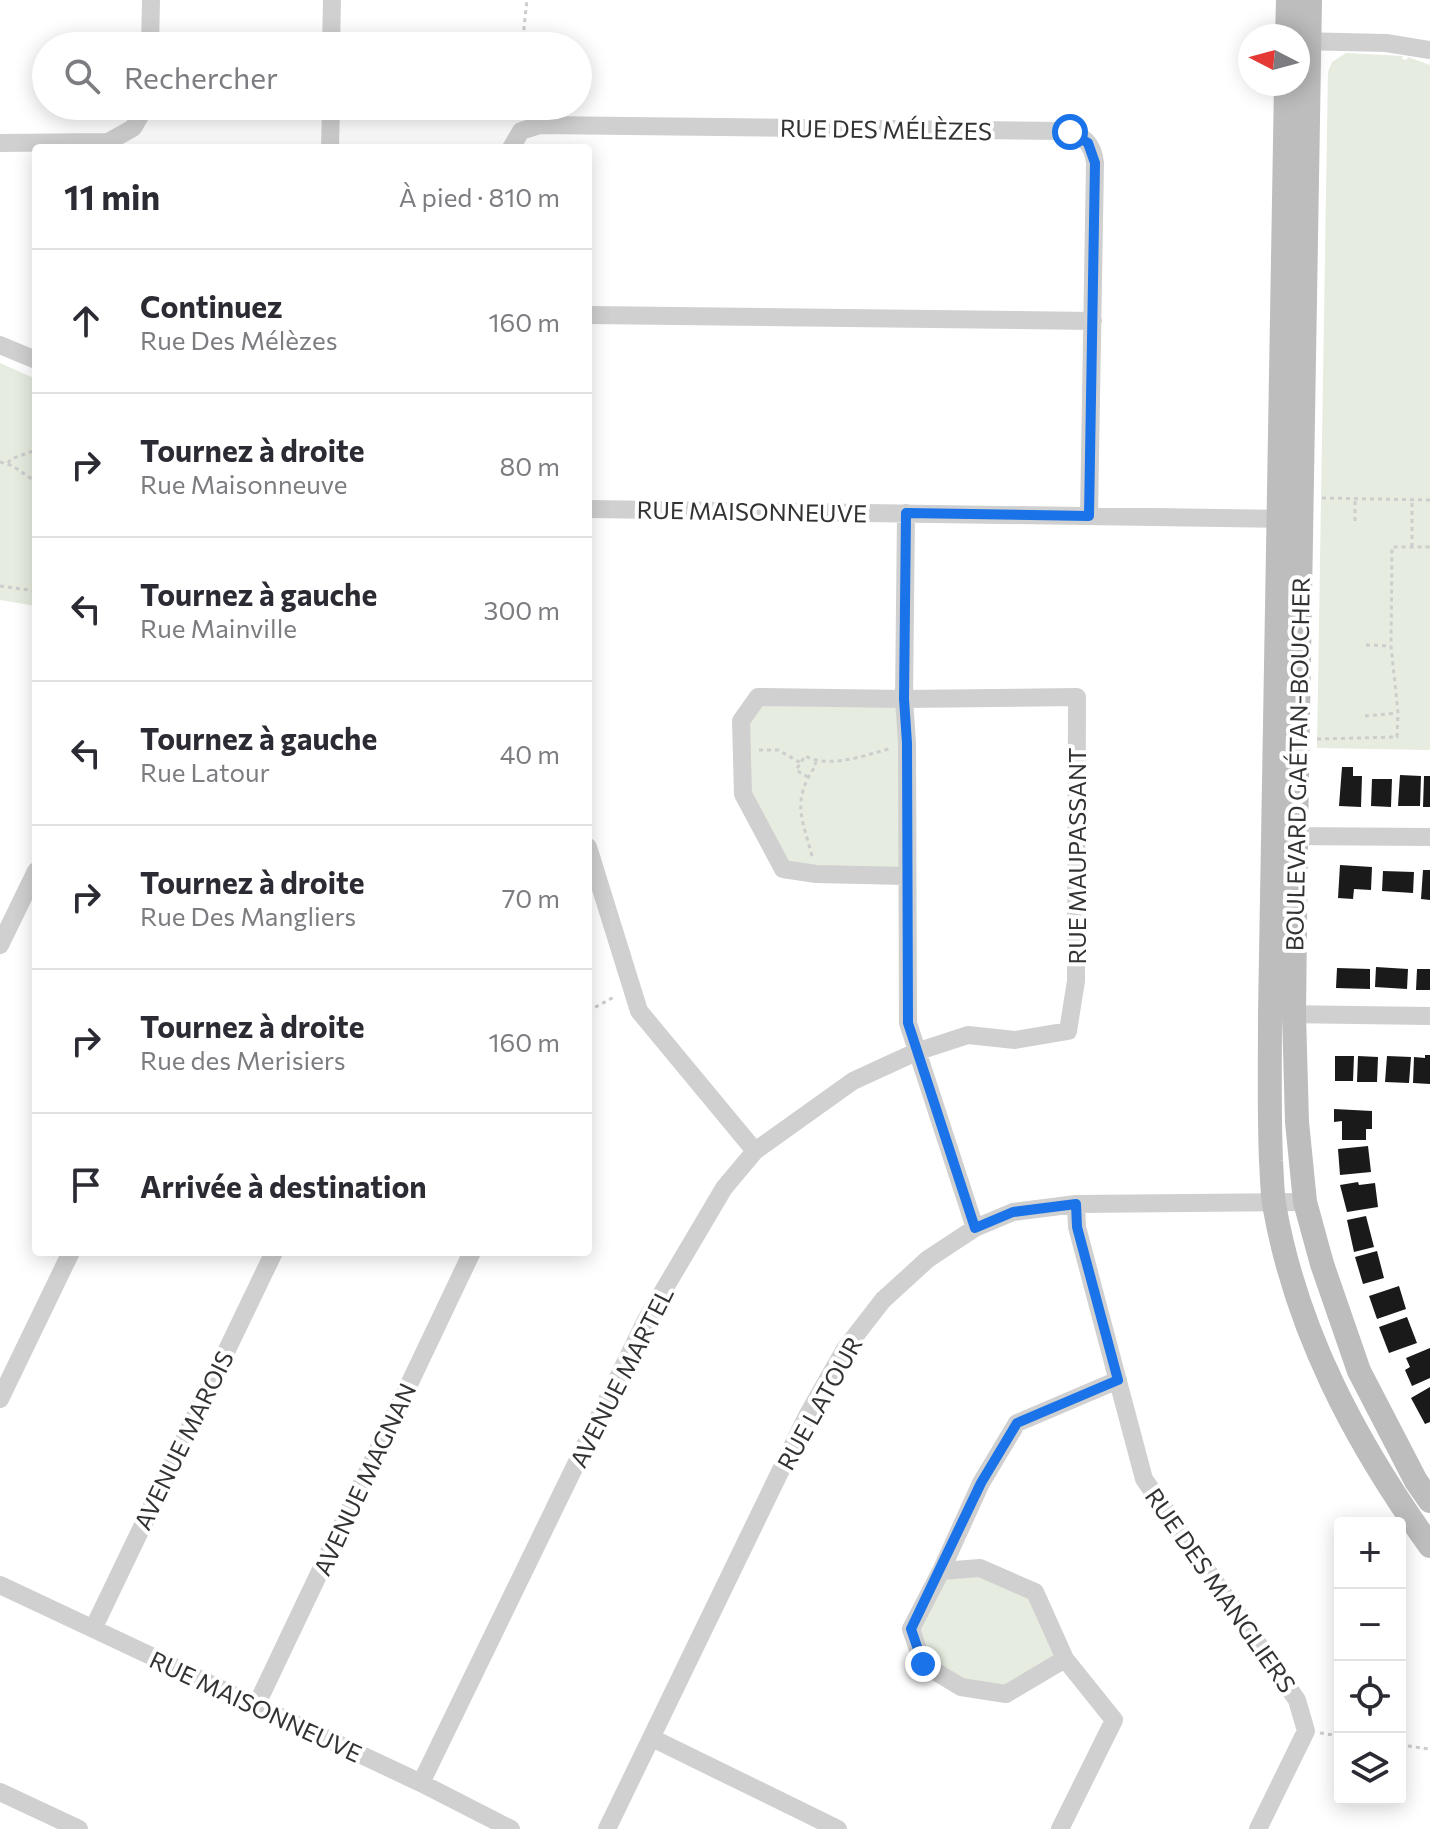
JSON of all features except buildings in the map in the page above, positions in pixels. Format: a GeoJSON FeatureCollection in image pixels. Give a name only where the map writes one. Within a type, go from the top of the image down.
{"type":"FeatureCollection","features":[{"type":"Feature","properties":{"kind":"street"},"geometry":{"type":"LineString","coordinates":[[150,32],[151,0]]}},
{"type":"Feature","properties":{"kind":"street"},"geometry":{"type":"LineString","coordinates":[[331,32],[332,0]]}},
{"type":"Feature","properties":{"kind":"street","name":"BOULEVARD GAÉTAN-BOUCHER"},"geometry":{"type":"LineString","coordinates":[[1288,0],[1294,24]]}},
{"type":"Feature","properties":{"kind":"street","name":"BOULEVARD GAÉTAN-BOUCHER"},"geometry":{"type":"LineString","coordinates":[[1303,24],[1310,0]]}},
{"type":"Feature","properties":{"kind":"street"},"geometry":{"type":"LineString","coordinates":[[1310,40],[1386,43],[1430,50]]}},
{"type":"Feature","properties":{"kind":"street","name":"BOULEVARD GAÉTAN-BOUCHER"},"geometry":{"type":"LineString","coordinates":[[1285,836],[1298,739],[1289,519],[1286,96]]}},
{"type":"Feature","properties":{"kind":"street","name":"BOULEVARD GAÉTAN-BOUCHER"},"geometry":{"type":"LineString","coordinates":[[1297,96],[1282,1014],[1269,1123],[1274,1202],[1286,1255],[1311,1337],[1350,1423],[1395,1498],[1430,1546]]}},
{"type":"Feature","properties":{"kind":"street"},"geometry":{"type":"LineString","coordinates":[[0,143],[108,142],[133,128],[138,120]]}},
{"type":"Feature","properties":{"kind":"street"},"geometry":{"type":"LineString","coordinates":[[330,144],[331,120]]}},
{"type":"Feature","properties":{"kind":"street","name":"RUE DES MÉLÈZES"},"geometry":{"type":"LineString","coordinates":[[513,144],[521,131],[540,125],[1075,133],[1088,143],[1095,163],[1089,516]]}},
{"type":"Feature","properties":{"kind":"street"},"geometry":{"type":"LineString","coordinates":[[592,315],[1093,321]]}},
{"type":"Feature","properties":{"kind":"street"},"geometry":{"type":"LineString","coordinates":[[0,345],[32,358]]}},
{"type":"Feature","properties":{"kind":"street","name":"RUE MAISONNEUVE"},"geometry":{"type":"LineString","coordinates":[[592,509],[1289,519]]}},
{"type":"Feature","properties":{"kind":"street"},"geometry":{"type":"LineString","coordinates":[[906,513],[904,699],[907,743],[908,1023],[975,1228]]}},
{"type":"Feature","properties":{"kind":"street"},"geometry":{"type":"LineString","coordinates":[[904,699],[758,697],[741,721],[743,794],[783,869],[816,874],[906,876]]}},
{"type":"Feature","properties":{"kind":"street","name":"RUE MAUPASSANT"},"geometry":{"type":"LineString","coordinates":[[904,699],[1077,697],[1076,981],[1068,1031],[1015,1040],[968,1035],[916,1052]]}},
{"type":"Feature","properties":{"kind":"street"},"geometry":{"type":"LineString","coordinates":[[1285,836],[1430,837]]}},
{"type":"Feature","properties":{"kind":"street"},"geometry":{"type":"LineString","coordinates":[[592,860],[639,1011],[755,1151]]}},
{"type":"Feature","properties":{"kind":"street"},"geometry":{"type":"LineString","coordinates":[[0,945],[32,879]]}},
{"type":"Feature","properties":{"kind":"street"},"geometry":{"type":"LineString","coordinates":[[1282,1014],[1430,1016]]}},
{"type":"Feature","properties":{"kind":"street","name":"BOULEVARD GAÉTAN-BOUCHER"},"geometry":{"type":"LineString","coordinates":[[1282,1014],[1305,1202],[1322,1264],[1359,1371],[1416,1481],[1430,1501]]}},
{"type":"Feature","properties":{"kind":"street","name":"AVENUE MARTEL"},"geometry":{"type":"LineString","coordinates":[[421,1783],[646,1320],[724,1188],[755,1151],[853,1081],[916,1052]]}},
{"type":"Feature","properties":{"kind":"street","name":"RUE LATOUR"},"geometry":{"type":"LineString","coordinates":[[607,1829],[807,1416],[845,1349],[883,1300],[928,1259],[975,1228],[1013,1212],[1076,1204],[1305,1202]]}},
{"type":"Feature","properties":{"kind":"street","name":"RUE DES MANGLIERS"},"geometry":{"type":"LineString","coordinates":[[1076,1204],[1077,1227],[1144,1479],[1297,1700],[1306,1731],[1258,1829]]}},
{"type":"Feature","properties":{"kind":"street"},"geometry":{"type":"LineString","coordinates":[[0,1399],[69,1256]]}},
{"type":"Feature","properties":{"kind":"street","name":"AVENUE MAROIS"},"geometry":{"type":"LineString","coordinates":[[93,1629],[272,1256]]}},
{"type":"Feature","properties":{"kind":"street","name":"AVENUE MAGNAN"},"geometry":{"type":"LineString","coordinates":[[256,1706],[470,1256]]}},
{"type":"Feature","properties":{"kind":"street"},"geometry":{"type":"LineString","coordinates":[[1065,1659],[1006,1694],[961,1687],[923,1664],[911,1629],[981,1483],[1017,1423],[1118,1380]]}},
{"type":"Feature","properties":{"kind":"street"},"geometry":{"type":"LineString","coordinates":[[941,1571],[980,1568],[1035,1592],[1065,1659],[1114,1720],[1060,1829]]}},
{"type":"Feature","properties":{"kind":"street","name":"RUE MAISONNEUVE"},"geometry":{"type":"LineString","coordinates":[[0,1585],[421,1783],[511,1829]]}},
{"type":"Feature","properties":{"kind":"street"},"geometry":{"type":"LineString","coordinates":[[652,1738],[838,1829]]}},
{"type":"Feature","properties":{"kind":"street"},"geometry":{"type":"LineString","coordinates":[[0,1792],[79,1829]]}},
{"type":"Feature","properties":{"kind":"path"},"geometry":{"type":"LineString","coordinates":[[524,32],[527,0]]}},
{"type":"Feature","properties":{"kind":"path"},"geometry":{"type":"LineString","coordinates":[[7,464],[11,459],[32,451]]}},
{"type":"Feature","properties":{"kind":"path"},"geometry":{"type":"LineString","coordinates":[[0,462],[32,480]]}},
{"type":"Feature","properties":{"kind":"path"},"geometry":{"type":"LineString","coordinates":[[1318,501],[1320,498],[1430,500]]}},
{"type":"Feature","properties":{"kind":"path"},"geometry":{"type":"LineString","coordinates":[[1355,499],[1355,521]]}},
{"type":"Feature","properties":{"kind":"path"},"geometry":{"type":"LineString","coordinates":[[1412,500],[1412,547]]}},
{"type":"Feature","properties":{"kind":"path"},"geometry":{"type":"LineString","coordinates":[[1298,739],[1397,737],[1398,713],[1391,646],[1392,547],[1430,547]]}},
{"type":"Feature","properties":{"kind":"path"},"geometry":{"type":"LineString","coordinates":[[0,586],[32,590]]}},
{"type":"Feature","properties":{"kind":"path"},"geometry":{"type":"LineString","coordinates":[[1366,645],[1391,646]]}},
{"type":"Feature","properties":{"kind":"path"},"geometry":{"type":"LineString","coordinates":[[1365,716],[1398,713]]}},
{"type":"Feature","properties":{"kind":"path"},"geometry":{"type":"LineString","coordinates":[[808,777],[796,770],[805,756],[815,762],[856,758],[907,743]]}},
{"type":"Feature","properties":{"kind":"path"},"geometry":{"type":"LineString","coordinates":[[742,749],[778,750],[801,763]]}},
{"type":"Feature","properties":{"kind":"path"},"geometry":{"type":"LineString","coordinates":[[815,762],[798,804],[816,874]]}},
{"type":"Feature","properties":{"kind":"path"},"geometry":{"type":"LineString","coordinates":[[592,1009],[632,987]]}},
{"type":"Feature","properties":{"kind":"path"},"geometry":{"type":"LineString","coordinates":[[1317,1732],[1334,1735]]}},
{"type":"Feature","properties":{"kind":"path"},"geometry":{"type":"LineString","coordinates":[[1406,1746],[1430,1749]]}},
{"type":"Feature","properties":{"kind":"shaded area"},"geometry":{"type":"Polygon","coordinates":[[[1346,53],[1403,56],[1402,59],[1408,57],[1430,65],[1430,750],[1317,748],[1328,72],[1332,62],[1346,53]]]}},
{"type":"Feature","properties":{"kind":"shaded area"},"geometry":{"type":"Polygon","coordinates":[[[0,363],[32,377],[32,605],[0,600],[0,363]]]}},
{"type":"Feature","properties":{"kind":"shaded area"},"geometry":{"type":"Polygon","coordinates":[[[758,697],[904,699],[906,876],[783,869],[743,794],[741,721],[758,697]]]}},
{"type":"Feature","properties":{"kind":"shaded area"},"geometry":{"type":"Polygon","coordinates":[[[980,1568],[1035,1592],[1065,1659],[1006,1694],[923,1664],[911,1629],[941,1571],[980,1568]]]}},
{"type":"Feature","properties":{"kind":"route"},"geometry":{"type":"LineString","coordinates":[[923,1664],[911,1629],[981,1483],[1017,1423],[1118,1380],[1077,1227],[1076,1204],[1013,1212],[975,1228],[908,1023],[907,743],[904,699],[906,513],[1089,516],[1095,163],[1088,143],[1070,132]]}}]}
